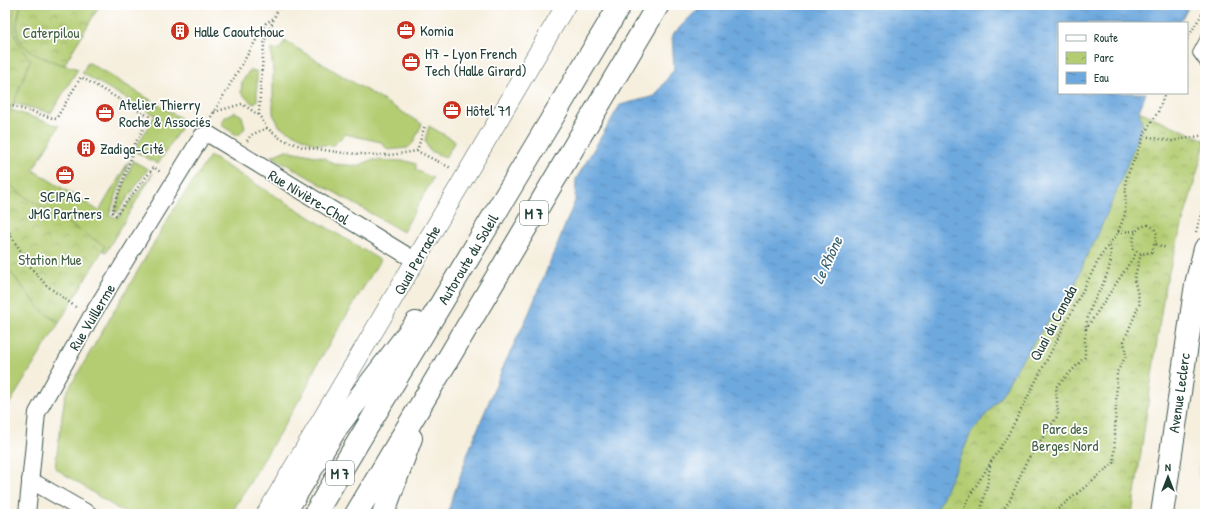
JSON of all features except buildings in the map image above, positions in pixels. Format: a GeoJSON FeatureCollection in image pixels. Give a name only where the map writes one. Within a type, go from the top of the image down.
{"type":"FeatureCollection","features":[{"type":"Feature","properties":{"kind":"main road","name":"Autoroute du Soleil"},"geometry":{"type":"LineString","coordinates":[[315,514],[620,5]]}},
{"type":"Feature","properties":{"kind":"main road","name":"M 7"},"geometry":{"type":"LineString","coordinates":[[356,514],[658,5]]}},
{"type":"Feature","properties":{"kind":"main road"},"geometry":{"type":"LineString","coordinates":[[284,514],[337,426],[474,248]]}},
{"type":"Feature","properties":{"kind":"main road","name":"Avenue Leclerc"},"geometry":{"type":"LineString","coordinates":[[1162,514],[1196,284],[1205,249]]}},
{"type":"Feature","properties":{"kind":"main road"},"geometry":{"type":"LineString","coordinates":[[383,514],[395,485],[427,393]]}},
{"type":"Feature","properties":{"kind":"street","name":"Quai Perrache"},"geometry":{"type":"LineString","coordinates":[[266,514],[566,5]]}},
{"type":"Feature","properties":{"kind":"street","name":"Rue Nivière-Chol"},"geometry":{"type":"LineString","coordinates":[[202,136],[210,135],[416,261]]}},
{"type":"Feature","properties":{"kind":"street","name":"Rue Vuillerme"},"geometry":{"type":"LineString","coordinates":[[27,514],[37,413],[92,315],[202,136]]}},
{"type":"Feature","properties":{"kind":"street"},"geometry":{"type":"LineString","coordinates":[[30,480],[89,514]]}},
{"type":"Feature","properties":{"kind":"lane"},"geometry":{"type":"LineString","coordinates":[[1205,38],[1197,53],[1205,64]]}},
{"type":"Feature","properties":{"kind":"path"},"geometry":{"type":"LineString","coordinates":[[259,115],[260,87],[265,56],[264,44],[280,5]]}},
{"type":"Feature","properties":{"kind":"path"},"geometry":{"type":"LineString","coordinates":[[1188,37],[1205,8]]}},
{"type":"Feature","properties":{"kind":"path"},"geometry":{"type":"LineString","coordinates":[[211,117],[266,23],[274,18]]}},
{"type":"Feature","properties":{"kind":"path"},"geometry":{"type":"LineString","coordinates":[[5,104],[56,119],[81,77],[150,117],[129,154],[132,155],[112,212],[116,215],[154,167],[162,173]]}},
{"type":"Feature","properties":{"kind":"path","name":"Quai du Canada"},"geometry":{"type":"LineString","coordinates":[[962,514],[1008,435],[1100,257],[1118,232],[1126,214],[1126,179],[1144,136],[1158,112],[1165,94]]}},
{"type":"Feature","properties":{"kind":"path"},"geometry":{"type":"LineString","coordinates":[[214,112],[242,104],[259,115],[267,128],[281,139],[302,147],[344,154],[391,155],[417,151],[466,176]]}},
{"type":"Feature","properties":{"kind":"path"},"geometry":{"type":"LineString","coordinates":[[417,151],[425,125]]}},
{"type":"Feature","properties":{"kind":"path"},"geometry":{"type":"LineString","coordinates":[[251,135],[267,128]]}},
{"type":"Feature","properties":{"kind":"path"},"geometry":{"type":"LineString","coordinates":[[1144,136],[1170,141],[1205,135]]}},
{"type":"Feature","properties":{"kind":"path"},"geometry":{"type":"LineString","coordinates":[[1148,225],[1154,228],[1158,234],[1156,244],[1152,252],[1141,254],[1133,249],[1136,231],[1140,226],[1148,225]]}},
{"type":"Feature","properties":{"kind":"path"},"geometry":{"type":"LineString","coordinates":[[5,226],[32,269],[46,286],[79,309],[92,315]]}},
{"type":"Feature","properties":{"kind":"path"},"geometry":{"type":"LineString","coordinates":[[1118,232],[1136,231]]}},
{"type":"Feature","properties":{"kind":"path"},"geometry":{"type":"LineString","coordinates":[[1156,244],[1166,248]]}},
{"type":"Feature","properties":{"kind":"path"},"geometry":{"type":"LineString","coordinates":[[1000,514],[1010,500],[1026,462],[1058,415],[1056,387],[1085,357],[1088,316],[1112,258],[1109,245]]}},
{"type":"Feature","properties":{"kind":"path"},"geometry":{"type":"LineString","coordinates":[[1086,330],[1137,252]]}},
{"type":"Feature","properties":{"kind":"path"},"geometry":{"type":"LineString","coordinates":[[1052,514],[1114,463],[1117,372],[1126,356],[1124,341],[1140,303],[1134,279],[1141,254]]}},
{"type":"Feature","properties":{"kind":"path"},"geometry":{"type":"LineString","coordinates":[[980,514],[988,481],[990,465]]}},
{"type":"Feature","properties":{"kind":"shaded area"},"geometry":{"type":"Polygon","coordinates":[[[1205,419],[1205,480],[1197,475],[1205,419]]]}},
{"type":"Feature","properties":{"kind":"green space"},"geometry":{"type":"Polygon","coordinates":[[[5,5],[14,5],[13,21],[15,35],[25,53],[31,59],[5,125],[5,5]]]}},
{"type":"Feature","properties":{"kind":"green space"},"geometry":{"type":"Polygon","coordinates":[[[7,5],[21,5],[17,27],[19,36],[24,44],[40,56],[78,69],[51,113],[5,101],[7,5]]]}},
{"type":"Feature","properties":{"kind":"green space","name":"Caterpilou"},"geometry":{"type":"Polygon","coordinates":[[[21,5],[100,5],[64,65],[33,53],[22,43],[18,36],[17,27],[21,5]]]}},
{"type":"Feature","properties":{"kind":"green space"},"geometry":{"type":"Polygon","coordinates":[[[285,41],[422,124],[413,143],[408,148],[388,150],[381,142],[345,134],[333,146],[315,144],[280,127],[273,114],[273,72],[271,50],[280,49],[285,41]]]}},
{"type":"Feature","properties":{"kind":"green space"},"geometry":{"type":"Polygon","coordinates":[[[88,62],[185,121],[158,164],[134,151],[155,115],[82,73],[88,62]]]}},
{"type":"Feature","properties":{"kind":"green space"},"geometry":{"type":"Polygon","coordinates":[[[249,71],[256,71],[257,74],[257,101],[253,104],[241,93],[242,82],[249,71]]]}},
{"type":"Feature","properties":{"kind":"green space"},"geometry":{"type":"Polygon","coordinates":[[[5,108],[59,126],[33,170],[99,211],[129,161],[109,215],[117,218],[153,173],[106,252],[48,218],[5,188],[5,108]]]}},
{"type":"Feature","properties":{"kind":"green space","name":"Parc des Berges Nord"},"geometry":{"type":"Polygon","coordinates":[[[1139,111],[1205,140],[1205,144],[1165,286],[1132,514],[935,514],[971,433],[1001,396],[1016,369],[1050,318],[1074,287],[1088,252],[1095,241],[1142,124],[1139,111]]]}},
{"type":"Feature","properties":{"kind":"green space"},"geometry":{"type":"Polygon","coordinates":[[[235,112],[242,116],[245,128],[238,136],[221,125],[225,117],[235,112]]]}},
{"type":"Feature","properties":{"kind":"green space"},"geometry":{"type":"Polygon","coordinates":[[[429,126],[455,141],[445,158],[429,150],[425,140],[429,126]]]}},
{"type":"Feature","properties":{"kind":"green space"},"geometry":{"type":"Polygon","coordinates":[[[286,150],[325,158],[334,164],[358,166],[371,160],[406,161],[416,164],[416,170],[433,178],[403,232],[272,156],[286,150]]]}},
{"type":"Feature","properties":{"kind":"green space"},"geometry":{"type":"Polygon","coordinates":[[[210,156],[380,260],[316,366],[307,387],[231,514],[126,514],[55,468],[65,395],[174,209],[210,156]]]}},
{"type":"Feature","properties":{"kind":"green space"},"geometry":{"type":"Polygon","coordinates":[[[133,161],[148,169],[117,213],[114,211],[133,161]]]}},
{"type":"Feature","properties":{"kind":"green space","name":"Station Mue"},"geometry":{"type":"Polygon","coordinates":[[[5,180],[21,194],[105,246],[59,323],[41,310],[5,265],[5,180]]]}},
{"type":"Feature","properties":{"kind":"green space"},"geometry":{"type":"Polygon","coordinates":[[[5,265],[41,310],[59,323],[5,411],[5,265]]]}},
{"type":"Feature","properties":{"kind":"water","name":"Le Rhône"},"geometry":{"type":"Polygon","coordinates":[[[702,5],[1183,5],[1188,8],[1181,22],[1058,22],[1058,94],[1146,94],[1139,111],[1142,124],[1118,188],[1074,287],[1050,318],[1016,369],[1001,396],[971,433],[935,514],[447,514],[469,450],[504,365],[529,313],[575,201],[576,179],[620,105],[655,96],[674,69],[672,35],[702,5]]]}},
{"type":"Feature","properties":{"kind":"place","name":"Komia"},"geometry":{"type":"Point","coordinates":[406,30]}},
{"type":"Feature","properties":{"kind":"place","name":"Halle Caoutchouc"},"geometry":{"type":"Point","coordinates":[180,31]}},
{"type":"Feature","properties":{"kind":"place","name":"H7 - Lyon French Tech (Halle Girard)"},"geometry":{"type":"Point","coordinates":[411,62]}},
{"type":"Feature","properties":{"kind":"place","name":"Hôtel 71"},"geometry":{"type":"Point","coordinates":[452,110]}},
{"type":"Feature","properties":{"kind":"place","name":"Atelier Thierry Roche & Associés"},"geometry":{"type":"Point","coordinates":[105,113]}},
{"type":"Feature","properties":{"kind":"place","name":"Zadiga-Cité"},"geometry":{"type":"Point","coordinates":[86,148]}},
{"type":"Feature","properties":{"kind":"place","name":"SCIPAG - JMG Partners"},"geometry":{"type":"Point","coordinates":[65,175]}}]}
